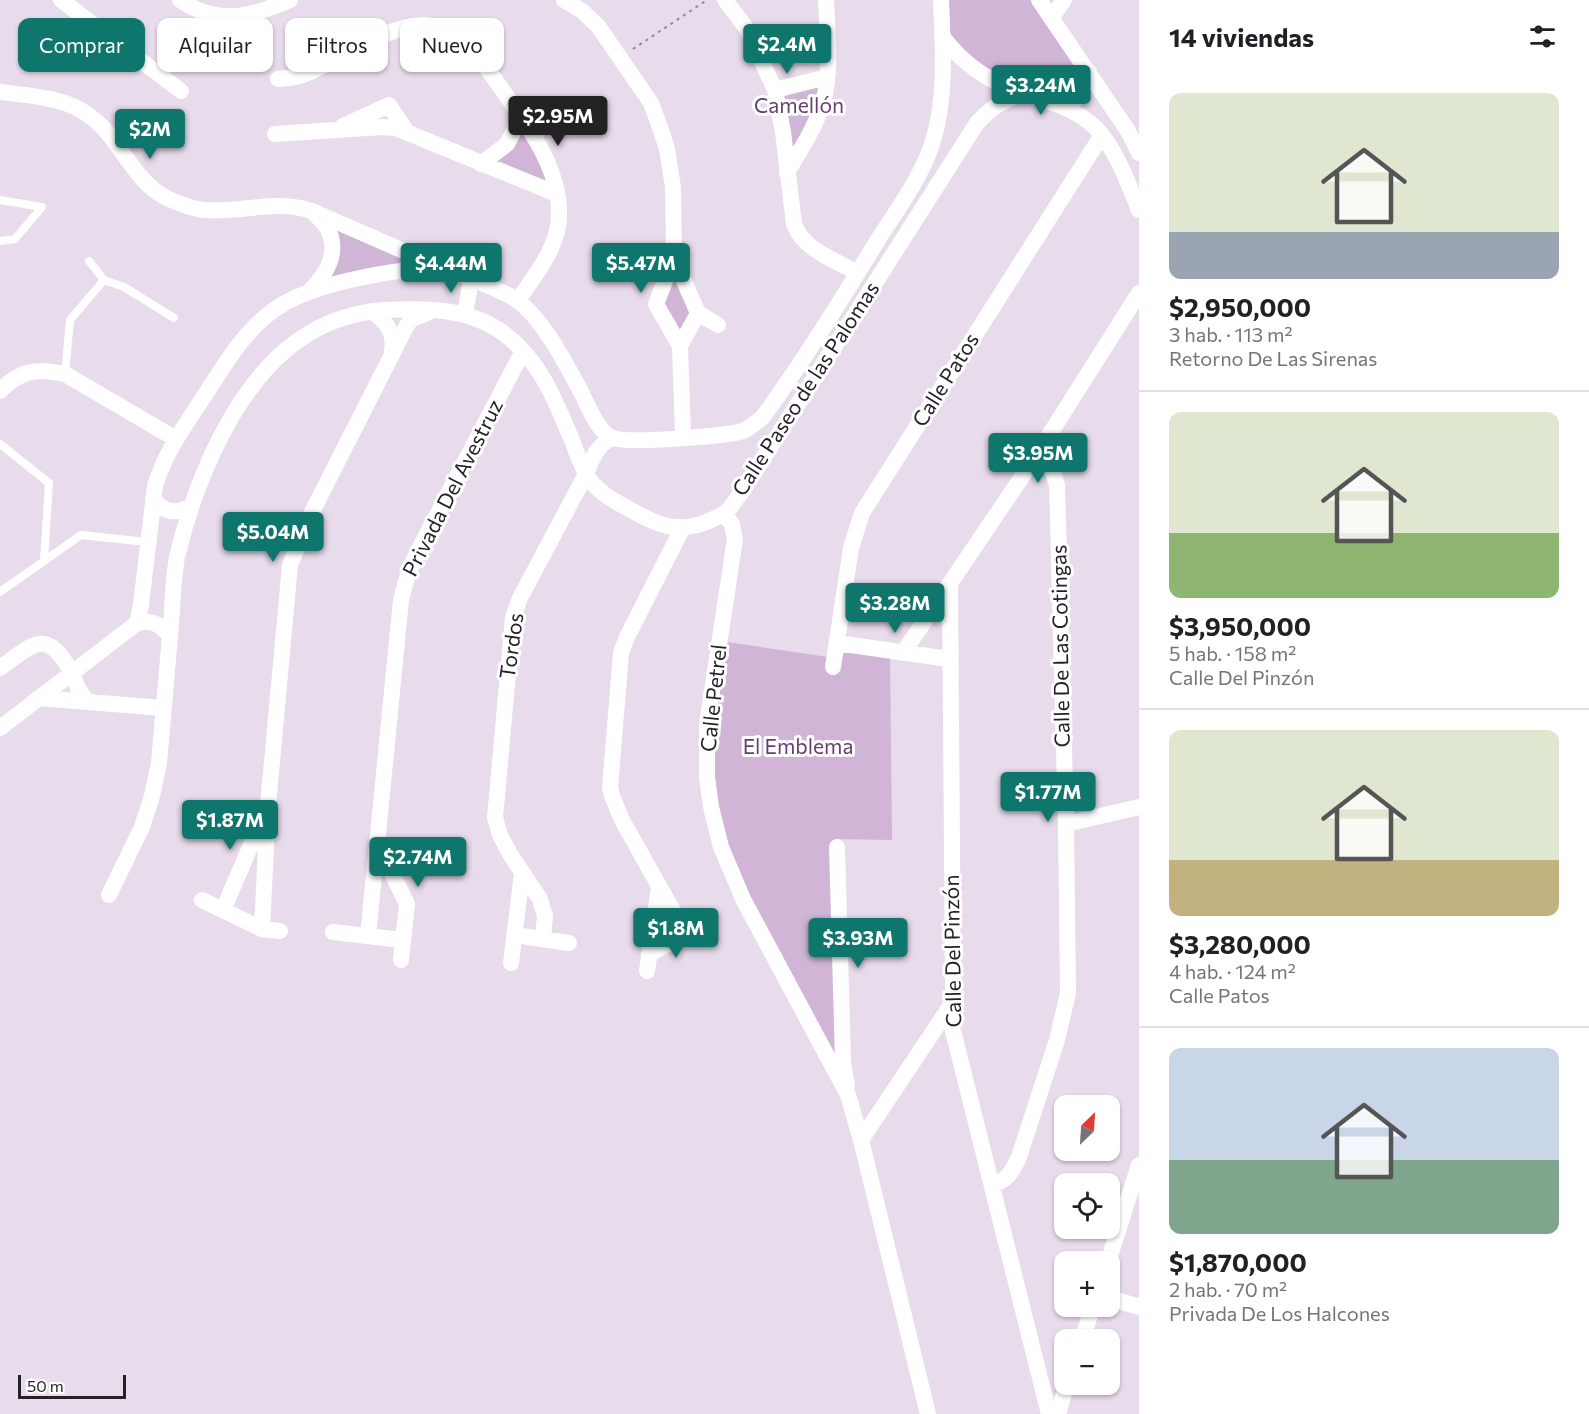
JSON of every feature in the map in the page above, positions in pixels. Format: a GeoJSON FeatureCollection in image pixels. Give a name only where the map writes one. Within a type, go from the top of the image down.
{"type":"FeatureCollection","features":[{"type":"Feature","properties":{"kind":"street"},"geometry":{"type":"LineString","coordinates":[[60,0],[181,91]]}},
{"type":"Feature","properties":{"kind":"street"},"geometry":{"type":"LineString","coordinates":[[180,0],[191,8],[212,15],[231,17],[251,14],[283,2]]}},
{"type":"Feature","properties":{"kind":"street"},"geometry":{"type":"LineString","coordinates":[[564,0],[582,11],[598,26]]}},
{"type":"Feature","properties":{"kind":"street"},"geometry":{"type":"LineString","coordinates":[[580,0],[651,103],[667,149],[673,187],[674,258],[694,320],[681,346],[683,437]]}},
{"type":"Feature","properties":{"kind":"street"},"geometry":{"type":"LineString","coordinates":[[725,0],[747,29],[775,90],[783,132],[794,224],[798,235],[807,244],[858,273]]}},
{"type":"Feature","properties":{"kind":"street"},"geometry":{"type":"LineString","coordinates":[[787,173],[817,120],[824,101],[827,77],[826,0]]}},
{"type":"Feature","properties":{"kind":"street","name":"Calle Paseo de las Palomas"},"geometry":{"type":"LineString","coordinates":[[611,438],[629,441],[725,436],[746,430],[762,418],[858,273],[923,169],[940,115],[941,0]]}},
{"type":"Feature","properties":{"kind":"street"},"geometry":{"type":"LineString","coordinates":[[1039,0],[1128,131],[1139,153]]}},
{"type":"Feature","properties":{"kind":"street"},"geometry":{"type":"LineString","coordinates":[[1052,17],[1064,0]]}},
{"type":"Feature","properties":{"kind":"street"},"geometry":{"type":"LineString","coordinates":[[278,80],[302,76],[400,29],[422,25],[438,27],[454,34],[467,44],[537,142],[556,194],[559,214],[553,243],[518,300]]}},
{"type":"Feature","properties":{"kind":"street"},"geometry":{"type":"LineString","coordinates":[[942,36],[957,56],[976,70],[1023,93],[1068,107],[1102,135],[1124,172],[1139,210]]}},
{"type":"Feature","properties":{"kind":"street"},"geometry":{"type":"LineString","coordinates":[[1068,107],[1082,93],[1089,72]]}},
{"type":"Feature","properties":{"kind":"street"},"geometry":{"type":"LineString","coordinates":[[775,90],[827,77]]}},
{"type":"Feature","properties":{"kind":"street"},"geometry":{"type":"LineString","coordinates":[[0,92],[50,99],[74,106],[92,117],[150,187],[184,206],[204,210],[274,205],[297,206],[518,300],[536,320],[579,388],[602,430],[611,438]]}},
{"type":"Feature","properties":{"kind":"street","name":"Calle Paseo de las Palomas"},"geometry":{"type":"LineString","coordinates":[[109,896],[142,827],[159,763],[177,560],[190,507],[208,463],[245,394],[261,374],[293,343],[338,319],[371,311],[436,310],[465,314],[502,332],[523,351],[551,391],[586,474],[603,494],[655,524],[682,529],[704,523],[724,514],[747,483],[977,123],[1003,101],[1023,93]]}},
{"type":"Feature","properties":{"kind":"street"},"geometry":{"type":"LineString","coordinates":[[275,134],[331,131],[389,105],[407,132],[556,194]]}},
{"type":"Feature","properties":{"kind":"street"},"geometry":{"type":"LineString","coordinates":[[481,164],[507,144],[521,117]]}},
{"type":"Feature","properties":{"kind":"street","name":"Calle Patos"},"geometry":{"type":"LineString","coordinates":[[833,667],[851,548],[862,513],[1102,135]]}},
{"type":"Feature","properties":{"kind":"street"},"geometry":{"type":"LineString","coordinates":[[309,292],[329,266],[332,246],[328,230],[312,211]]}},
{"type":"Feature","properties":{"kind":"street"},"geometry":{"type":"LineString","coordinates":[[674,258],[656,304],[681,346]]}},
{"type":"Feature","properties":{"kind":"street"},"geometry":{"type":"LineString","coordinates":[[137,623],[153,499],[160,468],[176,439],[249,332],[267,315],[309,292],[416,269],[447,270]]}},
{"type":"Feature","properties":{"kind":"street"},"geometry":{"type":"LineString","coordinates":[[465,314],[471,280]]}},
{"type":"Feature","properties":{"kind":"street"},"geometry":{"type":"LineString","coordinates":[[903,653],[1036,456],[1139,293]]}},
{"type":"Feature","properties":{"kind":"street"},"geometry":{"type":"LineString","coordinates":[[262,928],[268,805],[290,565],[310,514],[392,353],[412,319],[436,310]]}},
{"type":"Feature","properties":{"kind":"street"},"geometry":{"type":"LineString","coordinates":[[371,311],[387,323],[393,338],[392,353]]}},
{"type":"Feature","properties":{"kind":"street"},"geometry":{"type":"LineString","coordinates":[[694,320],[718,326]]}},
{"type":"Feature","properties":{"kind":"street","name":"Privada Del Avestruz"},"geometry":{"type":"LineString","coordinates":[[368,936],[401,600],[417,553],[523,351]]}},
{"type":"Feature","properties":{"kind":"street"},"geometry":{"type":"LineString","coordinates":[[0,390],[14,378],[31,372],[48,370],[65,374],[176,439]]}},
{"type":"Feature","properties":{"kind":"street","name":"Tordos"},"geometry":{"type":"LineString","coordinates":[[543,939],[545,916],[540,899],[500,835],[495,818],[513,617],[520,598],[600,444],[611,438]]}},
{"type":"Feature","properties":{"kind":"street","name":"Calle De Las Cotingas"},"geometry":{"type":"LineString","coordinates":[[992,1185],[1004,1181],[1012,1172],[1019,1157],[1064,1012],[1068,974],[1057,485],[1052,470],[1036,456]]}},
{"type":"Feature","properties":{"kind":"street"},"geometry":{"type":"LineString","coordinates":[[153,499],[159,506],[171,512],[176,513],[190,507]]}},
{"type":"Feature","properties":{"kind":"street","name":"Calle Petrel"},"geometry":{"type":"LineString","coordinates":[[724,514],[732,524],[735,539],[707,724],[707,777],[711,807],[722,847],[743,899],[848,1095],[861,1140]]}},
{"type":"Feature","properties":{"kind":"street"},"geometry":{"type":"LineString","coordinates":[[650,954],[686,934],[619,814],[610,787],[621,653],[682,529]]}},
{"type":"Feature","properties":{"kind":"street","name":"Calle Del Pinzón"},"geometry":{"type":"LineString","coordinates":[[950,585],[951,1023],[1048,1414]]}},
{"type":"Feature","properties":{"kind":"street"},"geometry":{"type":"LineString","coordinates":[[0,728],[137,623],[154,622],[163,627],[170,636]]}},
{"type":"Feature","properties":{"kind":"street"},"geometry":{"type":"LineString","coordinates":[[0,668],[29,646],[48,643],[56,649],[72,673],[87,702]]}},
{"type":"Feature","properties":{"kind":"street"},"geometry":{"type":"LineString","coordinates":[[837,643],[949,659]]}},
{"type":"Feature","properties":{"kind":"street"},"geometry":{"type":"LineString","coordinates":[[38,698],[163,708]]}},
{"type":"Feature","properties":{"kind":"street"},"geometry":{"type":"LineString","coordinates":[[224,910],[268,805]]}},
{"type":"Feature","properties":{"kind":"street"},"geometry":{"type":"LineString","coordinates":[[1066,824],[1139,807]]}},
{"type":"Feature","properties":{"kind":"street"},"geometry":{"type":"LineString","coordinates":[[378,844],[407,904],[401,960]]}},
{"type":"Feature","properties":{"kind":"street"},"geometry":{"type":"LineString","coordinates":[[837,847],[843,1062],[848,1095]]}},
{"type":"Feature","properties":{"kind":"street"},"geometry":{"type":"LineString","coordinates":[[511,963],[522,873]]}},
{"type":"Feature","properties":{"kind":"street"},"geometry":{"type":"LineString","coordinates":[[647,971],[659,887]]}},
{"type":"Feature","properties":{"kind":"street"},"geometry":{"type":"LineString","coordinates":[[202,900],[262,928],[280,931]]}},
{"type":"Feature","properties":{"kind":"street"},"geometry":{"type":"LineString","coordinates":[[333,932],[402,940]]}},
{"type":"Feature","properties":{"kind":"street"},"geometry":{"type":"LineString","coordinates":[[515,935],[569,943]]}},
{"type":"Feature","properties":{"kind":"street"},"geometry":{"type":"LineString","coordinates":[[928,1414],[861,1140],[952,1004]]}},
{"type":"Feature","properties":{"kind":"street"},"geometry":{"type":"LineString","coordinates":[[1112,1251],[1139,1165]]}},
{"type":"Feature","properties":{"kind":"street"},"geometry":{"type":"LineString","coordinates":[[1120,1301],[1139,1307]]}},
{"type":"Feature","properties":{"kind":"street"},"geometry":{"type":"LineString","coordinates":[[1058,1414],[1064,1395]]}},
{"type":"Feature","properties":{"kind":"lane"},"geometry":{"type":"LineString","coordinates":[[0,200],[42,207],[15,238],[0,241]]}},
{"type":"Feature","properties":{"kind":"lane"},"geometry":{"type":"LineString","coordinates":[[89,261],[104,280],[124,287],[174,318]]}},
{"type":"Feature","properties":{"kind":"lane"},"geometry":{"type":"LineString","coordinates":[[65,374],[70,320],[104,280]]}},
{"type":"Feature","properties":{"kind":"lane"},"geometry":{"type":"LineString","coordinates":[[0,444],[49,483],[44,560]]}},
{"type":"Feature","properties":{"kind":"lane"},"geometry":{"type":"LineString","coordinates":[[0,592],[81,535],[147,542]]}},
{"type":"Feature","properties":{"kind":"path"},"geometry":{"type":"LineString","coordinates":[[621,57],[707,0]]}},
{"type":"Feature","properties":{"kind":"green space"},"geometry":{"type":"Polygon","coordinates":[[[941,0],[1039,0],[1089,72],[1068,107],[957,56],[941,0]]]}},
{"type":"Feature","properties":{"kind":"green space","name":"Camellón"},"geometry":{"type":"Polygon","coordinates":[[[827,77],[787,173],[775,90],[827,77]]]}},
{"type":"Feature","properties":{"kind":"green space"},"geometry":{"type":"Polygon","coordinates":[[[521,117],[557,194],[481,164],[521,117]]]}},
{"type":"Feature","properties":{"kind":"green space"},"geometry":{"type":"Polygon","coordinates":[[[312,211],[447,270],[323,278],[332,247],[312,211]]]}},
{"type":"Feature","properties":{"kind":"green space"},"geometry":{"type":"Polygon","coordinates":[[[674,258],[698,313],[680,346],[656,304],[674,258]]]}},
{"type":"Feature","properties":{"kind":"green space","name":"El Emblema"},"geometry":{"type":"Polygon","coordinates":[[[720,641],[834,658],[837,643],[890,651],[892,840],[835,839],[848,1095],[743,899],[707,777],[720,641]]]}}]}
